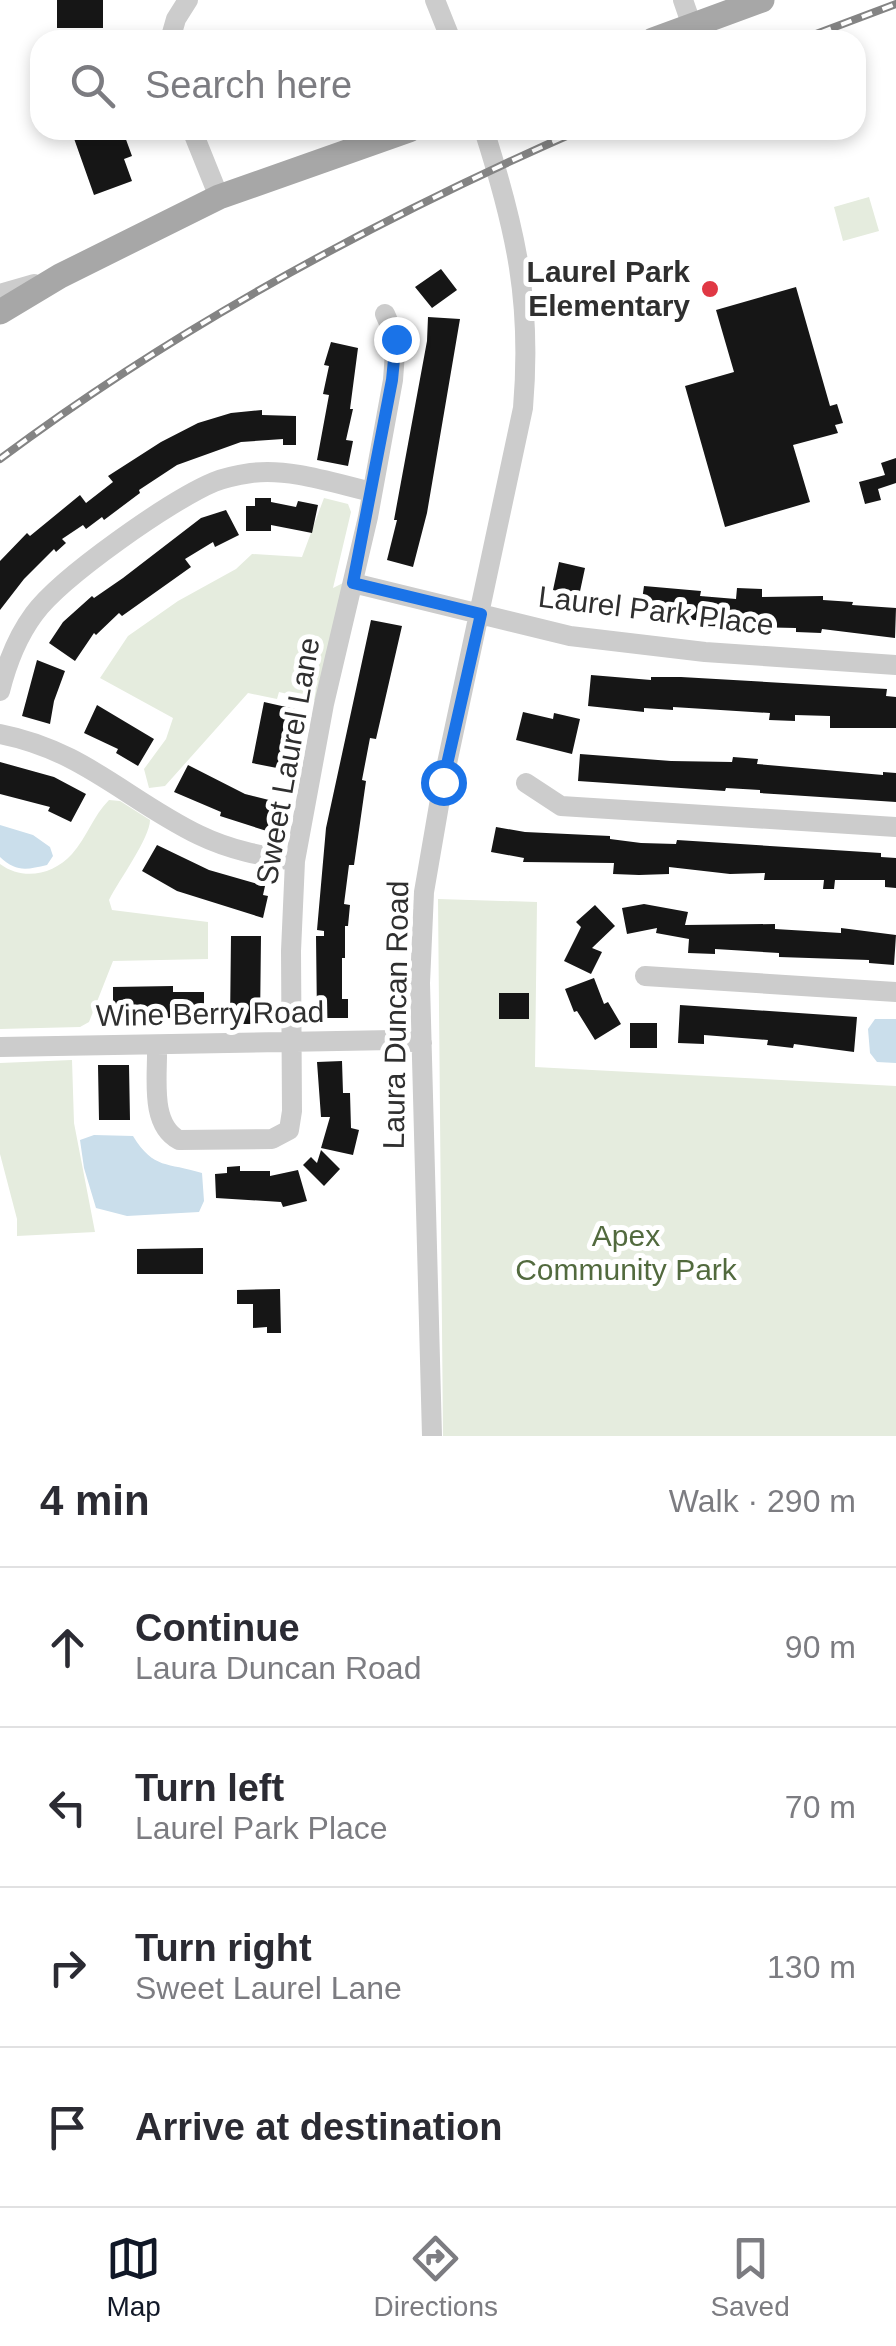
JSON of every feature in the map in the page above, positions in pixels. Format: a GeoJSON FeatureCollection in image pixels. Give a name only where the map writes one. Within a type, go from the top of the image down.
{"type":"FeatureCollection","features":[{"type":"Feature","properties":{"kind":"main road"},"geometry":{"type":"LineString","coordinates":[[681,30],[762,0]]}},
{"type":"Feature","properties":{"kind":"main road"},"geometry":{"type":"LineString","coordinates":[[0,312],[60,276],[219,197],[381,140]]}},
{"type":"Feature","properties":{"kind":"street"},"geometry":{"type":"LineString","coordinates":[[173,30],[188,0]]}},
{"type":"Feature","properties":{"kind":"street"},"geometry":{"type":"LineString","coordinates":[[435,0],[446,30]]}},
{"type":"Feature","properties":{"kind":"street"},"geometry":{"type":"LineString","coordinates":[[683,0],[692,26]]}},
{"type":"Feature","properties":{"kind":"street"},"geometry":{"type":"LineString","coordinates":[[196,140],[219,197]]}},
{"type":"Feature","properties":{"kind":"street","name":"Laura Duncan Road"},"geometry":{"type":"LineString","coordinates":[[432,1436],[422,1044],[424,892],[443,782],[523,408],[526,366],[527,317],[520,260],[487,140]]}},
{"type":"Feature","properties":{"kind":"street"},"geometry":{"type":"LineString","coordinates":[[0,294],[60,276]]}},
{"type":"Feature","properties":{"kind":"street","name":"Sweet Laurel Lane"},"geometry":{"type":"LineString","coordinates":[[157,1046],[160,1119],[168,1134],[179,1140],[272,1140],[284,1134],[291,1121],[290,951],[295,861],[396,359],[396,339],[385,314]]}},
{"type":"Feature","properties":{"kind":"street"},"geometry":{"type":"LineString","coordinates":[[0,691],[18,638],[45,601],[81,570],[192,493],[234,476],[268,472],[372,492]]}},
{"type":"Feature","properties":{"kind":"street","name":"Laurel Park Place"},"geometry":{"type":"LineString","coordinates":[[353,583],[570,636],[645,646],[896,665]]}},
{"type":"Feature","properties":{"kind":"street"},"geometry":{"type":"LineString","coordinates":[[0,734],[75,758],[199,835],[256,856],[295,861]]}},
{"type":"Feature","properties":{"kind":"street"},"geometry":{"type":"LineString","coordinates":[[526,783],[561,806],[896,827]]}},
{"type":"Feature","properties":{"kind":"street"},"geometry":{"type":"LineString","coordinates":[[645,976],[896,992]]}},
{"type":"Feature","properties":{"kind":"street","name":"Wine Berry Road"},"geometry":{"type":"LineString","coordinates":[[0,1046],[394,1040],[422,1044]]}},
{"type":"Feature","properties":{"kind":"green space"},"geometry":{"type":"Polygon","coordinates":[[[869,197],[879,231],[843,241],[834,207],[869,197]]]}},
{"type":"Feature","properties":{"kind":"green space"},"geometry":{"type":"Polygon","coordinates":[[[324,498],[348,504],[351,512],[333,588],[345,582],[317,701],[279,692],[277,699],[248,693],[165,786],[149,788],[144,769],[166,739],[173,718],[100,678],[128,636],[178,601],[236,569],[252,554],[302,557],[324,498]]]}},
{"type":"Feature","properties":{"kind":"green space"},"geometry":{"type":"Polygon","coordinates":[[[109,800],[120,801],[150,820],[140,848],[109,900],[112,910],[208,922],[208,959],[113,961],[89,1022],[80,1027],[0,1029],[0,864],[28,874],[56,867],[77,847],[109,800]]]}},
{"type":"Feature","properties":{"kind":"green space","name":"Apex Community Park"},"geometry":{"type":"Polygon","coordinates":[[[438,899],[537,902],[535,1067],[896,1086],[896,1436],[443,1436],[438,899]]]}},
{"type":"Feature","properties":{"kind":"green space"},"geometry":{"type":"Polygon","coordinates":[[[72,1060],[74,1123],[95,1232],[17,1236],[17,1219],[0,1154],[0,1063],[72,1060]]]}},
{"type":"Feature","properties":{"kind":"water"},"geometry":{"type":"Polygon","coordinates":[[[0,825],[33,835],[50,847],[53,856],[47,865],[22,869],[0,857],[0,825]]]}},
{"type":"Feature","properties":{"kind":"water"},"geometry":{"type":"Polygon","coordinates":[[[875,1019],[896,1019],[896,1063],[877,1062],[870,1053],[868,1029],[875,1019]]]}},
{"type":"Feature","properties":{"kind":"water"},"geometry":{"type":"Polygon","coordinates":[[[94,1135],[133,1136],[155,1160],[202,1173],[204,1201],[199,1212],[127,1216],[96,1208],[80,1140],[94,1135]]]}},
{"type":"Feature","properties":{"kind":"building"},"geometry":{"type":"Polygon","coordinates":[[[57,0],[103,0],[103,28],[57,28],[57,0]]]}},
{"type":"Feature","properties":{"kind":"building"},"geometry":{"type":"Polygon","coordinates":[[[75,140],[126,140],[132,156],[124,159],[132,181],[94,195],[75,140]]]}},
{"type":"Feature","properties":{"kind":"building"},"geometry":{"type":"Polygon","coordinates":[[[441,269],[457,290],[432,308],[415,287],[441,269]]]}},
{"type":"Feature","properties":{"kind":"building"},"geometry":{"type":"Polygon","coordinates":[[[796,287],[830,406],[837,404],[843,423],[835,425],[838,433],[793,445],[810,502],[725,527],[685,386],[734,372],[716,310],[796,287]]]}},
{"type":"Feature","properties":{"kind":"building"},"geometry":{"type":"Polygon","coordinates":[[[428,317],[460,319],[427,513],[413,567],[387,560],[397,520],[428,317]]]}},
{"type":"Feature","properties":{"kind":"building"},"geometry":{"type":"Polygon","coordinates":[[[331,342],[358,348],[346,440],[353,441],[348,466],[317,460],[329,395],[323,394],[329,366],[324,365],[331,342]]]}},
{"type":"Feature","properties":{"kind":"building"},"geometry":{"type":"Polygon","coordinates":[[[262,410],[262,415],[296,416],[296,445],[283,445],[283,439],[241,442],[177,465],[104,520],[102,517],[86,529],[83,525],[62,539],[66,543],[56,552],[54,549],[24,579],[0,610],[0,561],[27,533],[30,536],[80,495],[86,503],[113,482],[108,476],[161,442],[198,423],[231,413],[262,410]]]}},
{"type":"Feature","properties":{"kind":"building"},"geometry":{"type":"Polygon","coordinates":[[[896,458],[896,483],[878,489],[881,500],[865,504],[859,482],[885,475],[881,463],[896,458]]]}},
{"type":"Feature","properties":{"kind":"building"},"geometry":{"type":"Polygon","coordinates":[[[255,498],[271,498],[271,502],[296,507],[298,501],[318,505],[312,533],[271,525],[271,531],[246,531],[246,506],[255,506],[255,498]]]}},
{"type":"Feature","properties":{"kind":"building"},"geometry":{"type":"Polygon","coordinates":[[[226,510],[239,535],[215,547],[213,542],[185,559],[191,567],[94,633],[75,661],[49,643],[63,622],[92,596],[123,578],[201,518],[226,510]]]}},
{"type":"Feature","properties":{"kind":"building"},"geometry":{"type":"Polygon","coordinates":[[[559,562],[585,568],[579,596],[553,590],[559,562]]]}},
{"type":"Feature","properties":{"kind":"building"},"geometry":{"type":"Polygon","coordinates":[[[644,586],[701,591],[700,596],[736,599],[737,588],[762,589],[762,597],[823,596],[823,600],[853,602],[852,605],[896,608],[895,638],[822,629],[821,633],[796,632],[796,628],[704,626],[704,621],[640,614],[644,586]]]}},
{"type":"Feature","properties":{"kind":"building"},"geometry":{"type":"Polygon","coordinates":[[[371,620],[402,626],[376,739],[370,738],[354,865],[349,865],[344,904],[350,905],[342,958],[342,999],[348,999],[348,1018],[317,1018],[316,936],[324,936],[324,931],[317,930],[326,828],[371,620]]]}},
{"type":"Feature","properties":{"kind":"building"},"geometry":{"type":"Polygon","coordinates":[[[37,660],[65,671],[50,724],[22,716],[37,660]]]}},
{"type":"Feature","properties":{"kind":"building"},"geometry":{"type":"Polygon","coordinates":[[[591,675],[887,689],[886,696],[896,697],[896,728],[830,728],[830,716],[795,715],[795,721],[769,720],[770,713],[673,707],[644,708],[644,712],[588,706],[591,675]]]}},
{"type":"Feature","properties":{"kind":"building"},"geometry":{"type":"Polygon","coordinates":[[[264,702],[295,709],[282,769],[252,763],[264,702]]]}},
{"type":"Feature","properties":{"kind":"building"},"geometry":{"type":"Polygon","coordinates":[[[97,705],[154,739],[138,766],[116,753],[118,749],[84,733],[97,705]]]}},
{"type":"Feature","properties":{"kind":"building"},"geometry":{"type":"Polygon","coordinates":[[[523,712],[553,719],[554,713],[580,719],[572,754],[516,740],[523,712]]]}},
{"type":"Feature","properties":{"kind":"building"},"geometry":{"type":"Polygon","coordinates":[[[580,754],[671,761],[732,762],[733,757],[758,759],[757,764],[896,773],[896,802],[760,790],[578,781],[580,754]]]}},
{"type":"Feature","properties":{"kind":"building"},"geometry":{"type":"Polygon","coordinates":[[[0,762],[54,777],[86,794],[71,822],[48,811],[50,807],[0,794],[0,762]]]}},
{"type":"Feature","properties":{"kind":"building"},"geometry":{"type":"Polygon","coordinates":[[[188,765],[245,794],[281,803],[273,833],[220,816],[221,812],[174,792],[188,765]]]}},
{"type":"Feature","properties":{"kind":"building"},"geometry":{"type":"Polygon","coordinates":[[[496,827],[610,836],[641,843],[676,844],[677,840],[881,853],[881,857],[896,858],[896,888],[885,887],[885,880],[835,880],[834,889],[823,889],[824,880],[764,880],[765,873],[730,874],[669,867],[669,874],[613,874],[614,863],[523,862],[524,858],[491,852],[496,827]]]}},
{"type":"Feature","properties":{"kind":"building"},"geometry":{"type":"Polygon","coordinates":[[[157,845],[209,870],[265,886],[263,895],[268,896],[263,918],[177,891],[142,871],[157,845]]]}},
{"type":"Feature","properties":{"kind":"building"},"geometry":{"type":"Polygon","coordinates":[[[644,904],[688,912],[685,925],[775,924],[775,929],[841,933],[841,928],[896,935],[894,965],[715,949],[715,954],[688,953],[689,939],[656,933],[657,928],[627,934],[622,908],[644,904]]]}},
{"type":"Feature","properties":{"kind":"building"},"geometry":{"type":"Polygon","coordinates":[[[595,905],[615,926],[592,948],[602,952],[591,974],[564,961],[581,927],[576,922],[595,905]]]}},
{"type":"Feature","properties":{"kind":"building"},"geometry":{"type":"Polygon","coordinates":[[[231,936],[261,936],[260,1024],[230,1024],[231,936]]]}},
{"type":"Feature","properties":{"kind":"building"},"geometry":{"type":"Polygon","coordinates":[[[594,978],[604,1004],[608,1002],[621,1024],[595,1040],[574,1012],[565,989],[594,978]]]}},
{"type":"Feature","properties":{"kind":"building"},"geometry":{"type":"Polygon","coordinates":[[[173,986],[173,992],[204,992],[204,1017],[125,1019],[125,1015],[113,1015],[113,987],[173,986]]]}},
{"type":"Feature","properties":{"kind":"building"},"geometry":{"type":"Polygon","coordinates":[[[499,993],[529,993],[529,1019],[499,1019],[499,993]]]}},
{"type":"Feature","properties":{"kind":"building"},"geometry":{"type":"Polygon","coordinates":[[[680,1005],[857,1017],[854,1052],[704,1035],[704,1044],[678,1043],[680,1005]]]}},
{"type":"Feature","properties":{"kind":"building"},"geometry":{"type":"Polygon","coordinates":[[[630,1023],[657,1023],[657,1048],[630,1048],[630,1023]]]}},
{"type":"Feature","properties":{"kind":"building"},"geometry":{"type":"Polygon","coordinates":[[[342,1061],[343,1093],[350,1093],[351,1128],[359,1130],[353,1155],[321,1148],[330,1117],[321,1117],[317,1062],[342,1061]]]}},
{"type":"Feature","properties":{"kind":"building"},"geometry":{"type":"Polygon","coordinates":[[[98,1065],[129,1065],[130,1120],[99,1120],[98,1065]]]}},
{"type":"Feature","properties":{"kind":"building"},"geometry":{"type":"Polygon","coordinates":[[[321,1150],[340,1169],[324,1186],[303,1165],[311,1157],[317,1163],[321,1150]]]}},
{"type":"Feature","properties":{"kind":"building"},"geometry":{"type":"Polygon","coordinates":[[[240,1166],[240,1171],[270,1171],[270,1176],[298,1170],[307,1201],[283,1207],[281,1202],[216,1198],[215,1174],[227,1173],[227,1167],[240,1166]]]}},
{"type":"Feature","properties":{"kind":"building"},"geometry":{"type":"Polygon","coordinates":[[[203,1248],[203,1274],[137,1274],[137,1249],[203,1248]]]}},
{"type":"Feature","properties":{"kind":"building"},"geometry":{"type":"Polygon","coordinates":[[[280,1289],[281,1333],[267,1333],[267,1327],[253,1328],[253,1304],[237,1304],[237,1290],[280,1289]]]}},
{"type":"Feature","properties":{"kind":"railway"},"geometry":{"type":"LineString","coordinates":[[827,30],[896,4]]}},
{"type":"Feature","properties":{"kind":"railway"},"geometry":{"type":"LineString","coordinates":[[0,459],[137,364],[281,278],[429,200],[558,140]]}},
{"type":"Feature","properties":{"kind":"place","name":"Laurel Park Elementary"},"geometry":{"type":"Point","coordinates":[710,289]}},
{"type":"Feature","properties":{"kind":"route"},"geometry":{"type":"LineString","coordinates":[[396,339],[396,359],[353,583],[481,614],[443,782]]}}]}
